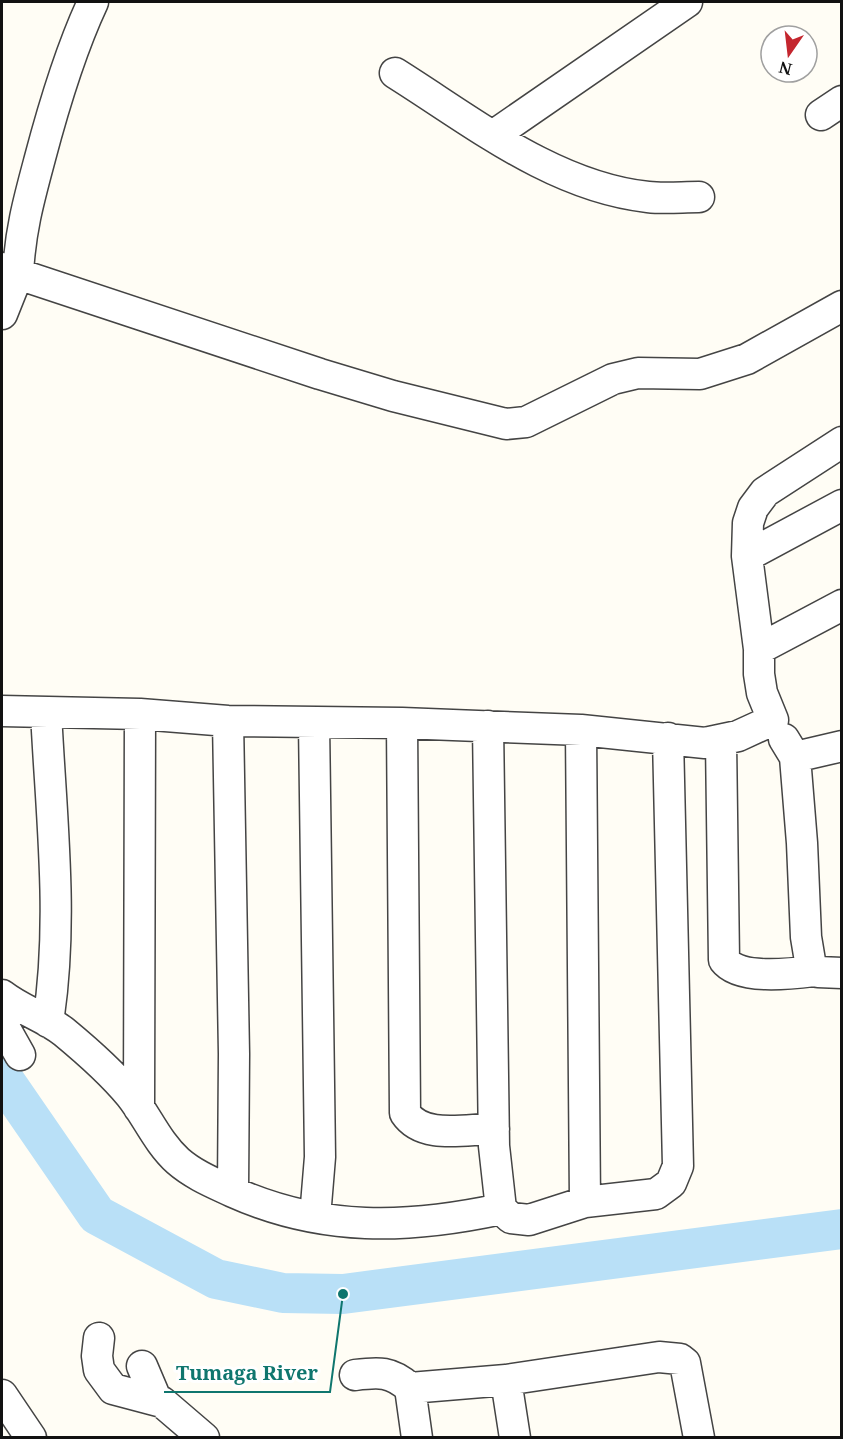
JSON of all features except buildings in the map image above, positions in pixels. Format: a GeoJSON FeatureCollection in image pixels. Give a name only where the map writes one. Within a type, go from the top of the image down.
{"type":"FeatureCollection","features":[{"type":"Feature","properties":{"kind":"street"},"geometry":{"type":"LineString","coordinates":[[2,314],[10,271],[48,129],[80,30],[93,2]]}},
{"type":"Feature","properties":{"kind":"street"},"geometry":{"type":"LineString","coordinates":[[494,135],[687,2]]}},
{"type":"Feature","properties":{"kind":"street"},"geometry":{"type":"LineString","coordinates":[[395,73],[541,165],[601,187],[649,197],[699,197]]}},
{"type":"Feature","properties":{"kind":"street"},"geometry":{"type":"LineString","coordinates":[[10,271],[320,374],[393,396],[506,423],[526,422],[613,379],[638,373],[700,374],[747,359],[842,306]]}},
{"type":"Feature","properties":{"kind":"street"},"geometry":{"type":"LineString","coordinates":[[721,741],[724,960],[730,968],[745,972],[790,974],[828,972],[806,937],[795,757],[773,720],[762,693],[759,649],[747,556],[748,523],[753,508],[765,492],[842,442]]}},
{"type":"Feature","properties":{"kind":"street"},"geometry":{"type":"LineString","coordinates":[[747,556],[842,505]]}},
{"type":"Feature","properties":{"kind":"street"},"geometry":{"type":"LineString","coordinates":[[759,649],[842,605]]}},
{"type":"Feature","properties":{"kind":"street"},"geometry":{"type":"LineString","coordinates":[[2,711],[140,714],[228,721],[402,723],[581,730],[668,738],[686,742],[721,741],[773,720]]}},
{"type":"Feature","properties":{"kind":"street"},"geometry":{"type":"LineString","coordinates":[[46,712],[56,976],[48,1022]]}},
{"type":"Feature","properties":{"kind":"street"},"geometry":{"type":"LineString","coordinates":[[139,1108],[140,714]]}},
{"type":"Feature","properties":{"kind":"street"},"geometry":{"type":"LineString","coordinates":[[228,721],[234,1054],[233,1191]]}},
{"type":"Feature","properties":{"kind":"street"},"geometry":{"type":"LineString","coordinates":[[314,723],[320,1157],[315,1217]]}},
{"type":"Feature","properties":{"kind":"street"},"geometry":{"type":"LineString","coordinates":[[402,723],[405,1113],[411,1123],[425,1130],[494,1129]]}},
{"type":"Feature","properties":{"kind":"street"},"geometry":{"type":"LineString","coordinates":[[488,726],[494,1129],[501,1209],[511,1218],[528,1220],[585,1202],[656,1194],[671,1183],[678,1166],[668,738]]}},
{"type":"Feature","properties":{"kind":"street"},"geometry":{"type":"LineString","coordinates":[[581,730],[585,1202]]}},
{"type":"Feature","properties":{"kind":"street"},"geometry":{"type":"LineString","coordinates":[[795,757],[842,746]]}},
{"type":"Feature","properties":{"kind":"street"},"geometry":{"type":"LineString","coordinates":[[2,995],[48,1022],[100,1065],[139,1108],[163,1146],[179,1161],[202,1177],[264,1206],[346,1222],[408,1224],[501,1209]]}},
{"type":"Feature","properties":{"kind":"street"},"geometry":{"type":"LineString","coordinates":[[2,1023],[20,1055]]}},
{"type":"Feature","properties":{"kind":"street"},"geometry":{"type":"LineString","coordinates":[[99,1338],[96,1356],[103,1378],[113,1389],[156,1399],[166,1404],[204,1437]]}},
{"type":"Feature","properties":{"kind":"street"},"geometry":{"type":"LineString","coordinates":[[410,1388],[506,1380],[659,1356],[680,1359],[685,1363],[699,1437]]}},
{"type":"Feature","properties":{"kind":"street"},"geometry":{"type":"LineString","coordinates":[[142,1366],[156,1399]]}},
{"type":"Feature","properties":{"kind":"street"},"geometry":{"type":"LineString","coordinates":[[355,1376],[385,1372],[410,1388],[417,1437]]}},
{"type":"Feature","properties":{"kind":"street"},"geometry":{"type":"LineString","coordinates":[[506,1380],[515,1437]]}},
{"type":"Feature","properties":{"kind":"street"},"geometry":{"type":"LineString","coordinates":[[2,1395],[28,1437]]}},
{"type":"Feature","properties":{"kind":"waterway"},"geometry":{"type":"LineString","coordinates":[[2,1077],[97,1215],[216,1279],[283,1293],[343,1294],[842,1229]]}},
{"type":"Feature","properties":{"kind":"place","name":"Tumaga River"},"geometry":{"type":"Point","coordinates":[343,1294]}}]}
